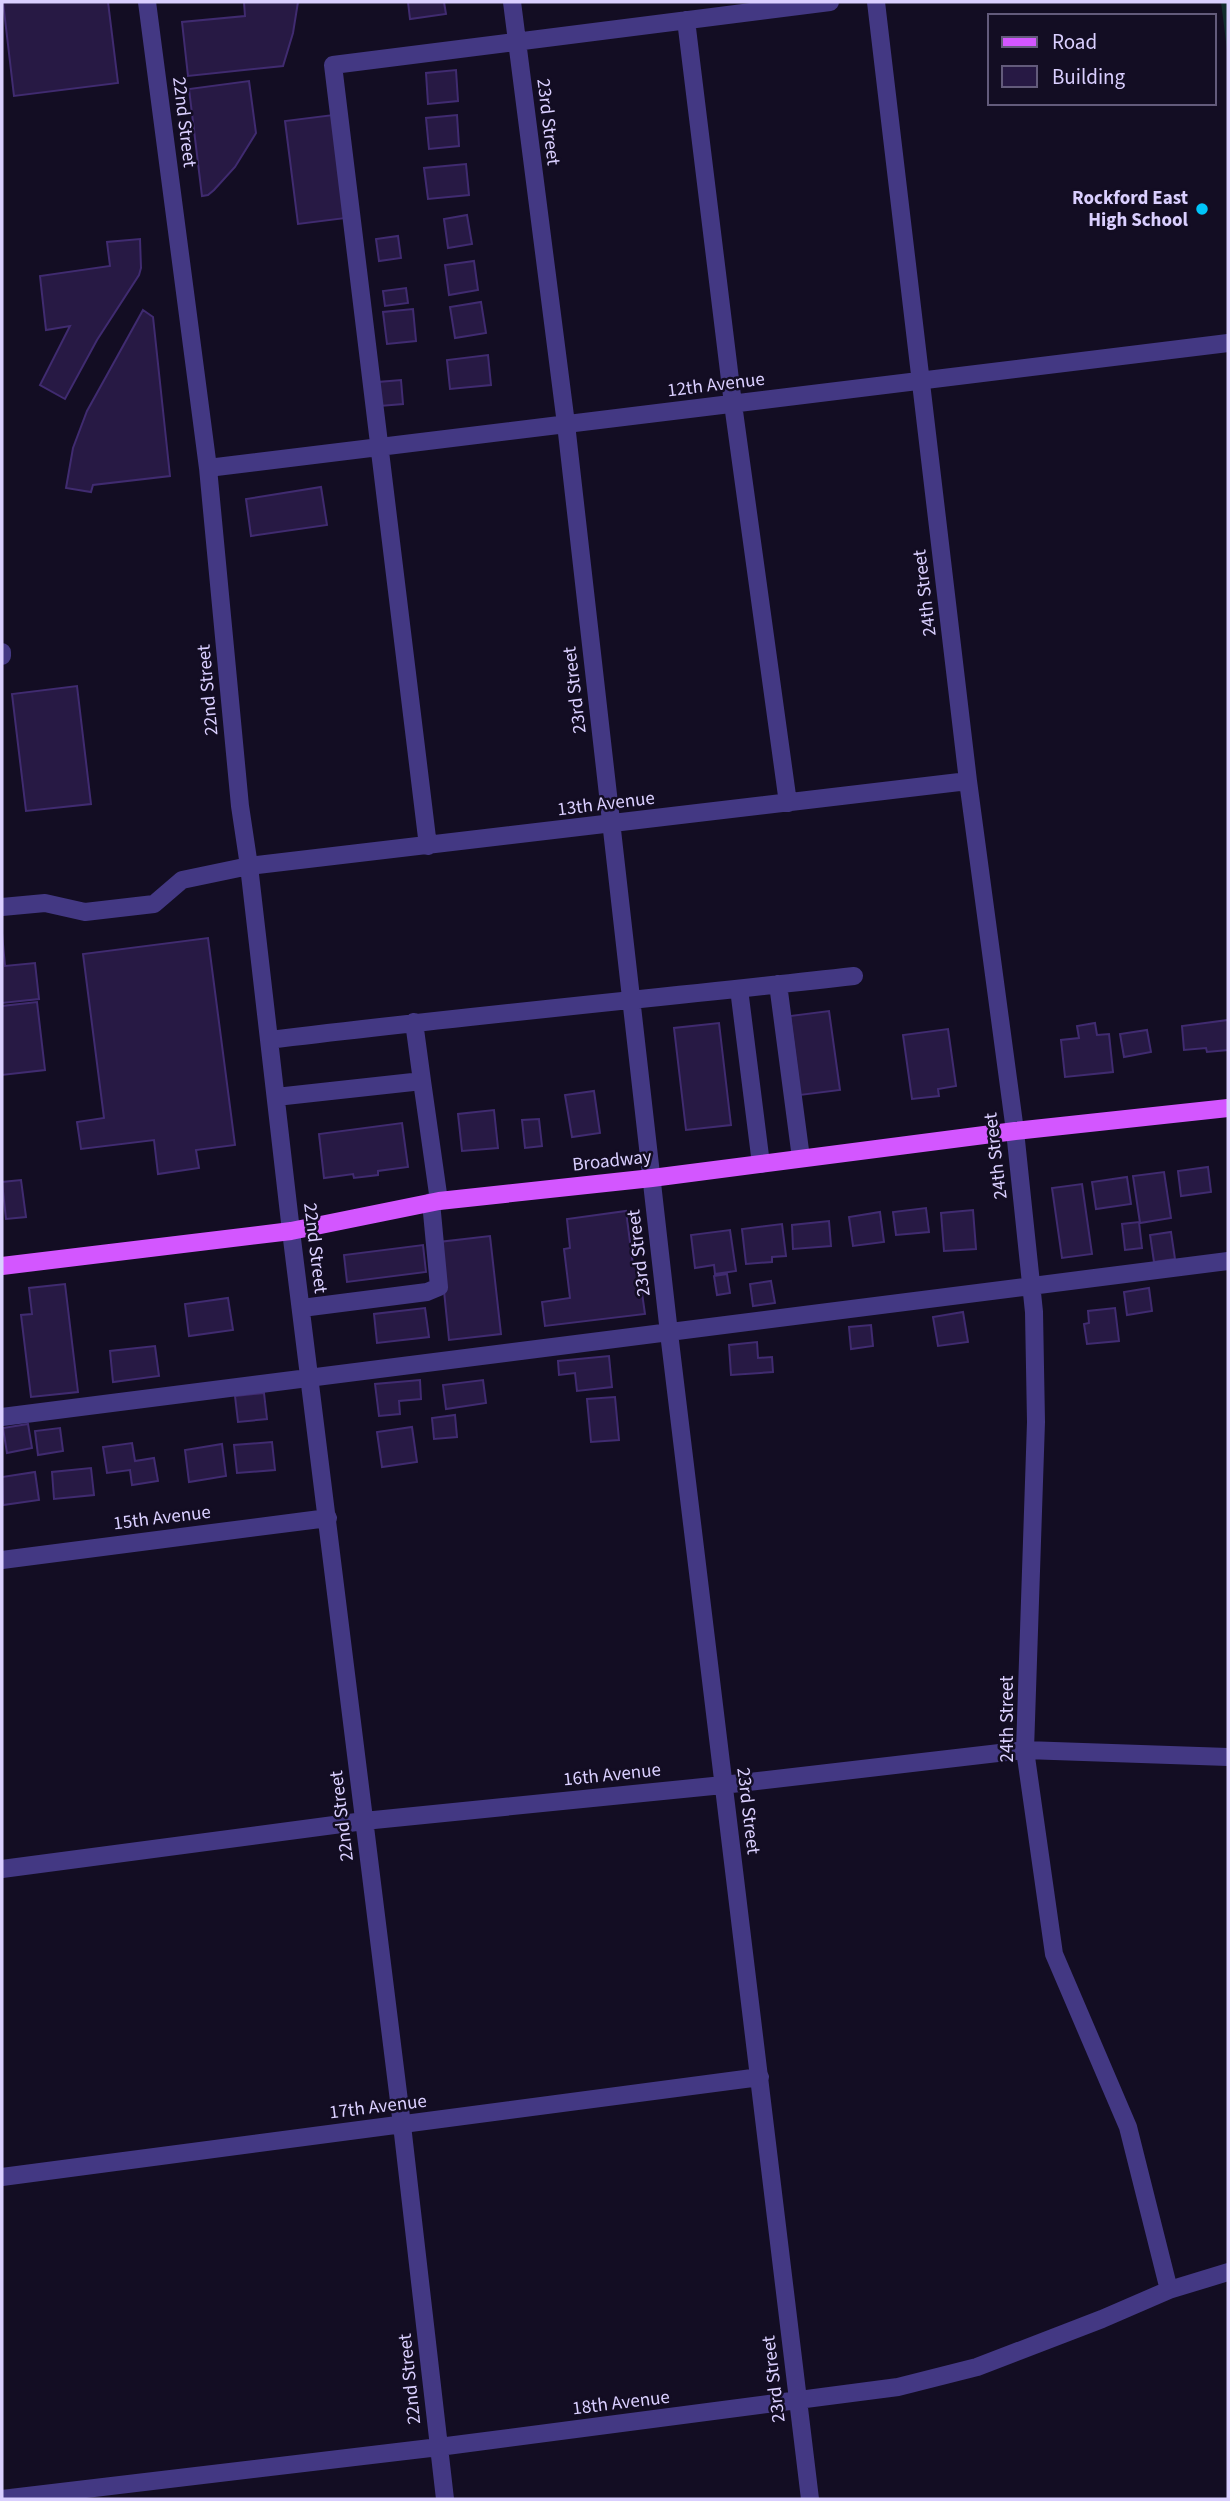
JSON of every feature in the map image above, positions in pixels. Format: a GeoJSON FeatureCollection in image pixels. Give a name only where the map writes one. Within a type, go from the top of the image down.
{"type":"FeatureCollection","features":[{"type":"Feature","properties":{"kind":"main road","name":"Broadway"},"geometry":{"type":"LineString","coordinates":[[2,1266],[291,1231],[435,1202],[652,1178],[1015,1131],[1228,1108]]}},
{"type":"Feature","properties":{"kind":"street","name":"22nd Street"},"geometry":{"type":"LineString","coordinates":[[147,2],[208,468],[240,806],[402,2125],[445,2499]]}},
{"type":"Feature","properties":{"kind":"street","name":"23rd Street"},"geometry":{"type":"LineString","coordinates":[[512,2],[566,424],[669,1333],[810,2499]]}},
{"type":"Feature","properties":{"kind":"street"},"geometry":{"type":"LineString","coordinates":[[428,846],[333,65],[830,2]]}},
{"type":"Feature","properties":{"kind":"street","name":"24th Street"},"geometry":{"type":"LineString","coordinates":[[876,2],[968,781],[1015,1131],[1032,1287],[1036,1422],[1025,1750],[1054,1954],[1128,2127],[1169,2290]]}},
{"type":"Feature","properties":{"kind":"street"},"geometry":{"type":"LineString","coordinates":[[686,20],[733,404],[788,803]]}},
{"type":"Feature","properties":{"kind":"street","name":"12th Avenue"},"geometry":{"type":"LineString","coordinates":[[208,468],[1228,343]]}},
{"type":"Feature","properties":{"kind":"street","name":"13th Avenue"},"geometry":{"type":"LineString","coordinates":[[2,907],[45,903],[85,912],[154,904],[182,880],[249,866],[968,781]]}},
{"type":"Feature","properties":{"kind":"street"},"geometry":{"type":"LineString","coordinates":[[269,1040],[414,1022],[854,976]]}},
{"type":"Feature","properties":{"kind":"street"},"geometry":{"type":"LineString","coordinates":[[778,984],[801,1158]]}},
{"type":"Feature","properties":{"kind":"street"},"geometry":{"type":"LineString","coordinates":[[739,989],[761,1164]]}},
{"type":"Feature","properties":{"kind":"street"},"geometry":{"type":"LineString","coordinates":[[302,1308],[427,1292],[439,1287],[435,1202],[414,1022]]}},
{"type":"Feature","properties":{"kind":"street"},"geometry":{"type":"LineString","coordinates":[[276,1097],[422,1081]]}},
{"type":"Feature","properties":{"kind":"street"},"geometry":{"type":"LineString","coordinates":[[2,1417],[1228,1261]]}},
{"type":"Feature","properties":{"kind":"street","name":"15th Avenue"},"geometry":{"type":"LineString","coordinates":[[2,1560],[328,1518]]}},
{"type":"Feature","properties":{"kind":"street","name":"16th Avenue"},"geometry":{"type":"LineString","coordinates":[[2,1869],[364,1821],[723,1785],[1025,1750],[1228,1757]]}},
{"type":"Feature","properties":{"kind":"street","name":"17th Avenue"},"geometry":{"type":"LineString","coordinates":[[2,2177],[760,2077]]}},
{"type":"Feature","properties":{"kind":"street","name":"18th Avenue"},"geometry":{"type":"LineString","coordinates":[[2,2499],[439,2447],[898,2387],[977,2367],[1169,2290],[1228,2272]]}},
{"type":"Feature","properties":{"kind":"green space"},"geometry":{"type":"Polygon","coordinates":[[[1221,2],[1228,2],[1228,58],[1221,2]]]}},
{"type":"Feature","properties":{"kind":"building"},"geometry":{"type":"Polygon","coordinates":[[[3,2],[108,2],[118,83],[14,96],[3,2]]]}},
{"type":"Feature","properties":{"kind":"building"},"geometry":{"type":"Polygon","coordinates":[[[244,2],[298,2],[293,33],[283,66],[188,76],[182,22],[245,16],[244,2]]]}},
{"type":"Feature","properties":{"kind":"building"},"geometry":{"type":"Polygon","coordinates":[[[408,2],[444,2],[446,14],[410,19],[408,2]]]}},
{"type":"Feature","properties":{"kind":"building"},"geometry":{"type":"Polygon","coordinates":[[[456,70],[458,101],[428,104],[426,73],[456,70]]]}},
{"type":"Feature","properties":{"kind":"building"},"geometry":{"type":"Polygon","coordinates":[[[249,81],[256,133],[235,167],[214,190],[202,196],[189,89],[249,81]]]}},
{"type":"Feature","properties":{"kind":"building"},"geometry":{"type":"Polygon","coordinates":[[[333,115],[346,218],[298,224],[285,121],[333,115]]]}},
{"type":"Feature","properties":{"kind":"building"},"geometry":{"type":"Polygon","coordinates":[[[457,115],[459,146],[429,149],[426,118],[457,115]]]}},
{"type":"Feature","properties":{"kind":"building"},"geometry":{"type":"Polygon","coordinates":[[[466,164],[469,195],[428,199],[424,168],[466,164]]]}},
{"type":"Feature","properties":{"kind":"building"},"geometry":{"type":"Polygon","coordinates":[[[467,215],[472,244],[448,248],[444,219],[467,215]]]}},
{"type":"Feature","properties":{"kind":"building"},"geometry":{"type":"Polygon","coordinates":[[[398,236],[401,258],[379,261],[376,239],[398,236]]]}},
{"type":"Feature","properties":{"kind":"building"},"geometry":{"type":"Polygon","coordinates":[[[140,239],[139,275],[97,340],[65,399],[40,385],[70,326],[46,330],[40,276],[110,266],[107,242],[140,239]]]}},
{"type":"Feature","properties":{"kind":"building"},"geometry":{"type":"Polygon","coordinates":[[[474,261],[478,290],[449,295],[445,265],[474,261]]]}},
{"type":"Feature","properties":{"kind":"building"},"geometry":{"type":"Polygon","coordinates":[[[406,288],[408,303],[385,306],[383,291],[406,288]]]}},
{"type":"Feature","properties":{"kind":"building"},"geometry":{"type":"Polygon","coordinates":[[[481,302],[486,333],[455,338],[450,307],[481,302]]]}},
{"type":"Feature","properties":{"kind":"building"},"geometry":{"type":"Polygon","coordinates":[[[413,309],[416,341],[387,344],[383,312],[413,309]]]}},
{"type":"Feature","properties":{"kind":"building"},"geometry":{"type":"Polygon","coordinates":[[[143,310],[153,317],[170,476],[93,485],[91,492],[66,488],[73,448],[87,411],[143,310]]]}},
{"type":"Feature","properties":{"kind":"building"},"geometry":{"type":"Polygon","coordinates":[[[488,355],[491,385],[450,389],[447,360],[488,355]]]}},
{"type":"Feature","properties":{"kind":"building"},"geometry":{"type":"Polygon","coordinates":[[[401,380],[403,404],[380,406],[378,382],[401,380]]]}},
{"type":"Feature","properties":{"kind":"building"},"geometry":{"type":"Polygon","coordinates":[[[321,487],[327,525],[251,536],[246,499],[321,487]]]}},
{"type":"Feature","properties":{"kind":"building"},"geometry":{"type":"Polygon","coordinates":[[[77,686],[91,804],[26,811],[12,694],[77,686]]]}},
{"type":"Feature","properties":{"kind":"building"},"geometry":{"type":"Polygon","coordinates":[[[2,933],[5,966],[35,963],[39,999],[2,1003],[2,933]]]}},
{"type":"Feature","properties":{"kind":"building"},"geometry":{"type":"Polygon","coordinates":[[[208,938],[235,1145],[196,1150],[199,1168],[158,1174],[154,1140],[81,1149],[77,1122],[104,1118],[83,954],[208,938]]]}},
{"type":"Feature","properties":{"kind":"building"},"geometry":{"type":"Polygon","coordinates":[[[37,1002],[45,1070],[2,1075],[2,1006],[37,1002]]]}},
{"type":"Feature","properties":{"kind":"building"},"geometry":{"type":"Polygon","coordinates":[[[829,1011],[840,1090],[800,1095],[790,1016],[829,1011]]]}},
{"type":"Feature","properties":{"kind":"building"},"geometry":{"type":"Polygon","coordinates":[[[1228,1020],[1228,1050],[1184,1050],[1182,1026],[1228,1020]]]}},
{"type":"Feature","properties":{"kind":"building"},"geometry":{"type":"Polygon","coordinates":[[[719,1023],[731,1125],[686,1130],[674,1028],[719,1023]]]}},
{"type":"Feature","properties":{"kind":"building"},"geometry":{"type":"Polygon","coordinates":[[[1095,1023],[1097,1035],[1109,1034],[1113,1072],[1065,1077],[1061,1040],[1079,1038],[1077,1026],[1095,1023]]]}},
{"type":"Feature","properties":{"kind":"building"},"geometry":{"type":"Polygon","coordinates":[[[948,1029],[956,1086],[938,1089],[939,1096],[912,1099],[903,1035],[948,1029]]]}},
{"type":"Feature","properties":{"kind":"building"},"geometry":{"type":"Polygon","coordinates":[[[1147,1030],[1151,1052],[1124,1057],[1120,1034],[1147,1030]]]}},
{"type":"Feature","properties":{"kind":"building"},"geometry":{"type":"Polygon","coordinates":[[[594,1091],[600,1133],[572,1137],[565,1095],[594,1091]]]}},
{"type":"Feature","properties":{"kind":"building"},"geometry":{"type":"Polygon","coordinates":[[[494,1110],[498,1148],[462,1151],[458,1114],[494,1110]]]}},
{"type":"Feature","properties":{"kind":"building"},"geometry":{"type":"Polygon","coordinates":[[[539,1119],[542,1146],[525,1148],[522,1120],[539,1119]]]}},
{"type":"Feature","properties":{"kind":"building"},"geometry":{"type":"Polygon","coordinates":[[[402,1123],[408,1167],[378,1171],[378,1175],[354,1178],[353,1174],[324,1178],[319,1134],[402,1123]]]}},
{"type":"Feature","properties":{"kind":"building"},"geometry":{"type":"Polygon","coordinates":[[[1208,1167],[1211,1192],[1181,1196],[1178,1171],[1208,1167]]]}},
{"type":"Feature","properties":{"kind":"building"},"geometry":{"type":"Polygon","coordinates":[[[1164,1172],[1171,1218],[1140,1223],[1133,1176],[1164,1172]]]}},
{"type":"Feature","properties":{"kind":"building"},"geometry":{"type":"Polygon","coordinates":[[[1127,1177],[1131,1204],[1096,1209],[1092,1182],[1127,1177]]]}},
{"type":"Feature","properties":{"kind":"building"},"geometry":{"type":"Polygon","coordinates":[[[21,1180],[26,1217],[6,1219],[2,1182],[21,1180]]]}},
{"type":"Feature","properties":{"kind":"building"},"geometry":{"type":"Polygon","coordinates":[[[1082,1184],[1092,1254],[1062,1258],[1052,1188],[1082,1184]]]}},
{"type":"Feature","properties":{"kind":"building"},"geometry":{"type":"Polygon","coordinates":[[[926,1208],[929,1232],[896,1235],[893,1212],[926,1208]]]}},
{"type":"Feature","properties":{"kind":"building"},"geometry":{"type":"Polygon","coordinates":[[[973,1210],[976,1249],[944,1251],[941,1213],[973,1210]]]}},
{"type":"Feature","properties":{"kind":"building"},"geometry":{"type":"Polygon","coordinates":[[[626,1211],[633,1265],[638,1265],[645,1314],[545,1326],[542,1302],[570,1298],[564,1249],[570,1248],[567,1219],[626,1211]]]}},
{"type":"Feature","properties":{"kind":"building"},"geometry":{"type":"Polygon","coordinates":[[[880,1212],[884,1242],[853,1246],[849,1217],[880,1212]]]}},
{"type":"Feature","properties":{"kind":"building"},"geometry":{"type":"Polygon","coordinates":[[[829,1221],[831,1246],[793,1249],[792,1225],[829,1221]]]}},
{"type":"Feature","properties":{"kind":"building"},"geometry":{"type":"Polygon","coordinates":[[[1139,1222],[1142,1248],[1125,1250],[1122,1224],[1139,1222]]]}},
{"type":"Feature","properties":{"kind":"building"},"geometry":{"type":"Polygon","coordinates":[[[782,1224],[786,1256],[772,1257],[772,1262],[746,1264],[742,1229],[782,1224]]]}},
{"type":"Feature","properties":{"kind":"building"},"geometry":{"type":"Polygon","coordinates":[[[730,1230],[736,1271],[715,1274],[714,1265],[695,1268],[691,1235],[730,1230]]]}},
{"type":"Feature","properties":{"kind":"building"},"geometry":{"type":"Polygon","coordinates":[[[1171,1232],[1175,1259],[1154,1262],[1150,1235],[1171,1232]]]}},
{"type":"Feature","properties":{"kind":"building"},"geometry":{"type":"Polygon","coordinates":[[[490,1236],[501,1334],[449,1340],[439,1242],[490,1236]]]}},
{"type":"Feature","properties":{"kind":"building"},"geometry":{"type":"Polygon","coordinates":[[[423,1245],[426,1272],[347,1282],[344,1255],[423,1245]]]}},
{"type":"Feature","properties":{"kind":"building"},"geometry":{"type":"Polygon","coordinates":[[[727,1274],[730,1293],[717,1295],[714,1276],[727,1274]]]}},
{"type":"Feature","properties":{"kind":"building"},"geometry":{"type":"Polygon","coordinates":[[[771,1281],[775,1303],[753,1306],[750,1284],[771,1281]]]}},
{"type":"Feature","properties":{"kind":"building"},"geometry":{"type":"Polygon","coordinates":[[[65,1284],[78,1392],[31,1397],[21,1315],[32,1314],[29,1288],[65,1284]]]}},
{"type":"Feature","properties":{"kind":"building"},"geometry":{"type":"Polygon","coordinates":[[[1149,1288],[1152,1311],[1127,1315],[1124,1292],[1149,1288]]]}},
{"type":"Feature","properties":{"kind":"building"},"geometry":{"type":"Polygon","coordinates":[[[228,1298],[233,1330],[189,1336],[185,1304],[228,1298]]]}},
{"type":"Feature","properties":{"kind":"building"},"geometry":{"type":"Polygon","coordinates":[[[425,1308],[429,1337],[377,1343],[374,1314],[425,1308]]]}},
{"type":"Feature","properties":{"kind":"building"},"geometry":{"type":"Polygon","coordinates":[[[1115,1308],[1119,1341],[1087,1344],[1084,1324],[1089,1323],[1088,1311],[1115,1308]]]}},
{"type":"Feature","properties":{"kind":"building"},"geometry":{"type":"Polygon","coordinates":[[[963,1312],[968,1342],[938,1346],[933,1317],[963,1312]]]}},
{"type":"Feature","properties":{"kind":"building"},"geometry":{"type":"Polygon","coordinates":[[[871,1325],[873,1346],[851,1349],[849,1327],[871,1325]]]}},
{"type":"Feature","properties":{"kind":"building"},"geometry":{"type":"Polygon","coordinates":[[[757,1342],[758,1358],[772,1357],[773,1372],[731,1375],[729,1345],[757,1342]]]}},
{"type":"Feature","properties":{"kind":"building"},"geometry":{"type":"Polygon","coordinates":[[[155,1346],[159,1376],[113,1382],[110,1351],[155,1346]]]}},
{"type":"Feature","properties":{"kind":"building"},"geometry":{"type":"Polygon","coordinates":[[[609,1356],[612,1387],[577,1391],[575,1373],[559,1375],[558,1361],[609,1356]]]}},
{"type":"Feature","properties":{"kind":"building"},"geometry":{"type":"Polygon","coordinates":[[[420,1380],[421,1399],[399,1401],[400,1414],[379,1416],[375,1384],[420,1380]]]}},
{"type":"Feature","properties":{"kind":"building"},"geometry":{"type":"Polygon","coordinates":[[[483,1380],[486,1403],[446,1409],[443,1385],[483,1380]]]}},
{"type":"Feature","properties":{"kind":"building"},"geometry":{"type":"Polygon","coordinates":[[[264,1393],[267,1419],[238,1422],[235,1396],[264,1393]]]}},
{"type":"Feature","properties":{"kind":"building"},"geometry":{"type":"Polygon","coordinates":[[[615,1397],[619,1440],[591,1442],[587,1399],[615,1397]]]}},
{"type":"Feature","properties":{"kind":"building"},"geometry":{"type":"Polygon","coordinates":[[[455,1415],[457,1437],[434,1439],[432,1418],[455,1415]]]}},
{"type":"Feature","properties":{"kind":"building"},"geometry":{"type":"Polygon","coordinates":[[[28,1424],[32,1448],[7,1453],[3,1428],[28,1424]]]}},
{"type":"Feature","properties":{"kind":"building"},"geometry":{"type":"Polygon","coordinates":[[[412,1427],[417,1462],[382,1467],[377,1432],[412,1427]]]}},
{"type":"Feature","properties":{"kind":"building"},"geometry":{"type":"Polygon","coordinates":[[[60,1428],[63,1451],[38,1455],[35,1431],[60,1428]]]}},
{"type":"Feature","properties":{"kind":"building"},"geometry":{"type":"Polygon","coordinates":[[[272,1442],[275,1470],[237,1473],[234,1445],[272,1442]]]}},
{"type":"Feature","properties":{"kind":"building"},"geometry":{"type":"Polygon","coordinates":[[[132,1443],[135,1461],[154,1458],[158,1481],[132,1485],[130,1470],[107,1473],[103,1447],[132,1443]]]}},
{"type":"Feature","properties":{"kind":"building"},"geometry":{"type":"Polygon","coordinates":[[[222,1444],[226,1476],[189,1482],[185,1450],[222,1444]]]}},
{"type":"Feature","properties":{"kind":"building"},"geometry":{"type":"Polygon","coordinates":[[[91,1468],[94,1495],[54,1499],[52,1472],[91,1468]]]}},
{"type":"Feature","properties":{"kind":"building"},"geometry":{"type":"Polygon","coordinates":[[[35,1472],[39,1500],[3,1505],[2,1477],[35,1472]]]}},
{"type":"Feature","properties":{"kind":"place","name":"Rockford East High School"},"geometry":{"type":"Point","coordinates":[1202,209]}}]}
